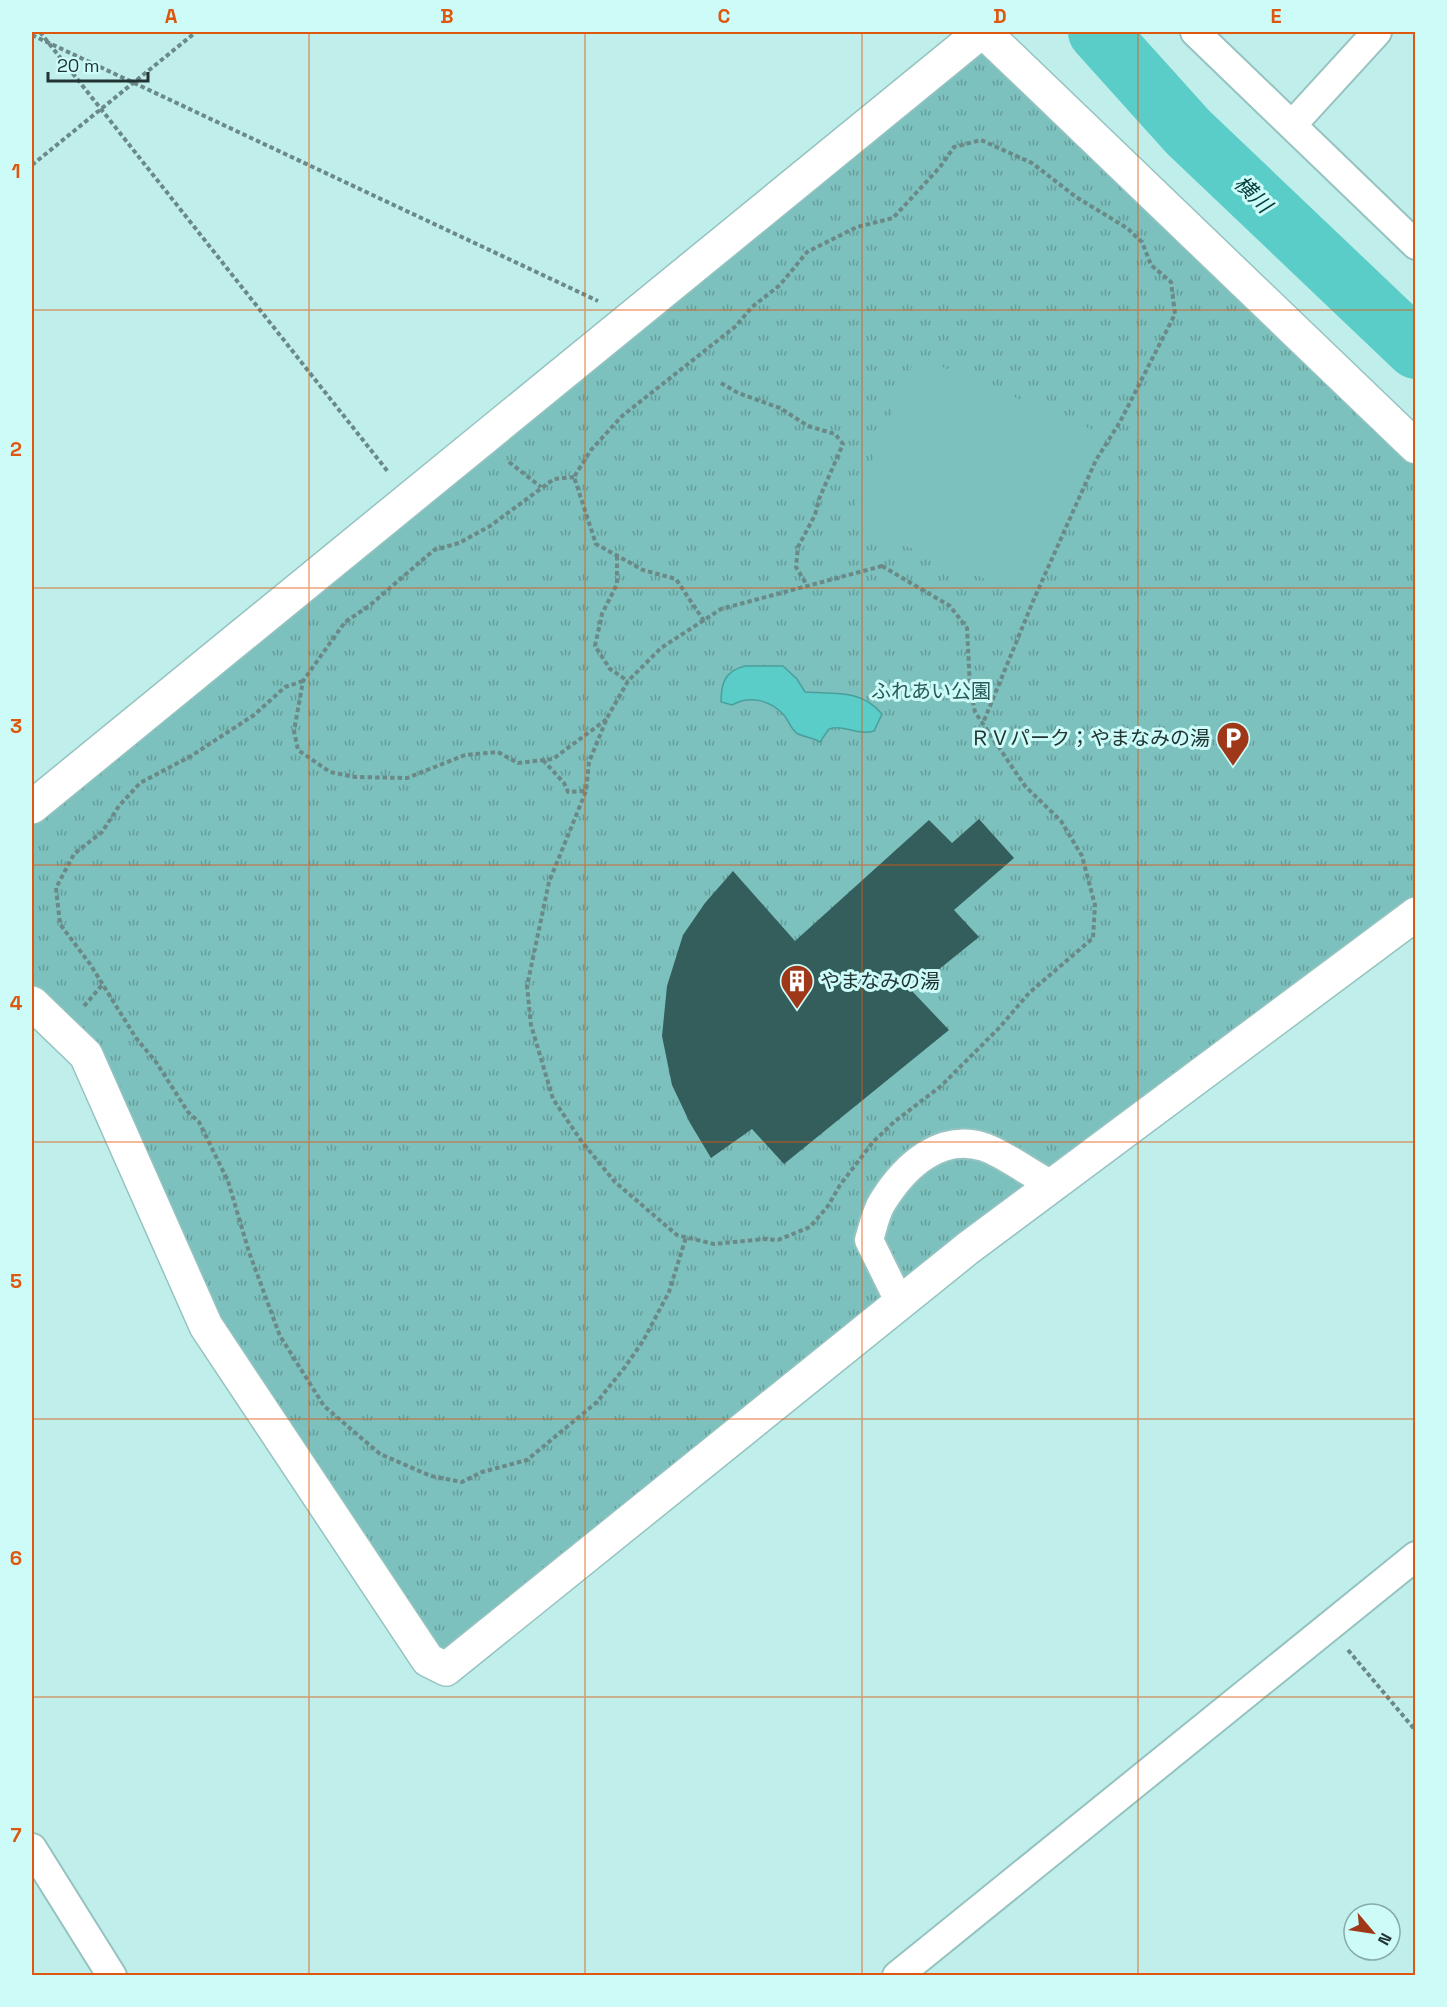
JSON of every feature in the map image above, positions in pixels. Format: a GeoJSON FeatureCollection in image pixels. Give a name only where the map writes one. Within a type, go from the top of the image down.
{"type":"FeatureCollection","features":[{"type":"Feature","properties":{"kind":"street"},"geometry":{"type":"LineString","coordinates":[[32,807],[982,32],[1416,447]]}},
{"type":"Feature","properties":{"kind":"street"},"geometry":{"type":"LineString","coordinates":[[1196,32],[1416,245]]}},
{"type":"Feature","properties":{"kind":"street"},"geometry":{"type":"LineString","coordinates":[[1292,125],[1377,32]]}},
{"type":"Feature","properties":{"kind":"street"},"geometry":{"type":"LineString","coordinates":[[32,1003],[86,1055],[206,1326],[428,1660],[446,1669],[900,1303],[1052,1185],[1416,914]]}},
{"type":"Feature","properties":{"kind":"street"},"geometry":{"type":"LineString","coordinates":[[900,1303],[869,1240],[882,1202],[909,1168],[932,1149],[963,1143],[986,1147],[1052,1185]]}},
{"type":"Feature","properties":{"kind":"street"},"geometry":{"type":"LineString","coordinates":[[897,1976],[1416,1556]]}},
{"type":"Feature","properties":{"kind":"street"},"geometry":{"type":"LineString","coordinates":[[32,1848],[112,1976]]}},
{"type":"Feature","properties":{"kind":"path"},"geometry":{"type":"LineString","coordinates":[[40,32],[409,499]]}},
{"type":"Feature","properties":{"kind":"path"},"geometry":{"type":"LineString","coordinates":[[32,165],[196,32]]}},
{"type":"Feature","properties":{"kind":"path"},"geometry":{"type":"LineString","coordinates":[[32,35],[632,317]]}},
{"type":"Feature","properties":{"kind":"path"},"geometry":{"type":"LineString","coordinates":[[574,477],[591,450],[622,416],[736,326],[752,308],[780,285],[807,252],[857,227],[893,218],[940,167],[954,147],[981,140],[1032,163],[1076,197],[1127,228],[1142,242],[1151,265],[1171,282],[1175,314],[1119,422],[1096,460],[1034,599],[983,724]]}},
{"type":"Feature","properties":{"kind":"path"},"geometry":{"type":"LineString","coordinates":[[721,383],[738,393],[780,408],[808,426],[835,434],[843,444],[819,499],[815,515],[798,547],[796,567],[808,587]]}},
{"type":"Feature","properties":{"kind":"path"},"geometry":{"type":"LineString","coordinates":[[484,438],[508,461],[542,487]]}},
{"type":"Feature","properties":{"kind":"path"},"geometry":{"type":"LineString","coordinates":[[574,477],[596,544],[643,570],[676,579],[704,621]]}},
{"type":"Feature","properties":{"kind":"path"},"geometry":{"type":"LineString","coordinates":[[574,477],[554,479],[490,526],[459,543],[434,550],[369,606],[345,622],[303,681],[294,731],[298,750],[330,772],[355,777],[407,778],[465,754],[498,752],[518,763],[553,759],[607,718]]}},
{"type":"Feature","properties":{"kind":"path"},"geometry":{"type":"LineString","coordinates":[[617,556],[617,584],[602,614],[595,646],[610,669],[628,681]]}},
{"type":"Feature","properties":{"kind":"path"},"geometry":{"type":"LineString","coordinates":[[882,566],[950,606],[966,628],[970,687],[975,712],[1025,786],[1061,821],[1082,856],[1095,905],[1093,938],[1029,993],[941,1086],[894,1122],[873,1142],[840,1185],[828,1206],[810,1227],[778,1240],[764,1239],[714,1244],[677,1235],[624,1190],[582,1142],[553,1099],[531,1025],[527,986],[549,882],[586,791],[589,762],[607,718],[628,681],[661,648],[721,609],[808,587],[882,566]]}},
{"type":"Feature","properties":{"kind":"path"},"geometry":{"type":"LineString","coordinates":[[303,681],[285,687],[254,715],[191,756],[140,783],[119,806],[102,832],[74,854],[56,888],[60,924],[103,984],[136,1038],[156,1062],[188,1112],[199,1122],[228,1181],[249,1252],[280,1336],[324,1406],[380,1454],[431,1476],[462,1482],[482,1472],[527,1460],[597,1402],[643,1341],[669,1292],[686,1237]]}},
{"type":"Feature","properties":{"kind":"path"},"geometry":{"type":"LineString","coordinates":[[543,760],[564,783],[568,792],[586,791]]}},
{"type":"Feature","properties":{"kind":"path"},"geometry":{"type":"LineString","coordinates":[[82,1010],[103,984]]}},
{"type":"Feature","properties":{"kind":"path"},"geometry":{"type":"LineString","coordinates":[[1328,1627],[1416,1731]]}},
{"type":"Feature","properties":{"kind":"green space","name":"ふれあい公園"},"geometry":{"type":"Polygon","coordinates":[[[981,32],[1415,447],[1415,922],[446,1669],[191,1293],[86,1055],[32,992],[32,807],[981,32]]]}},
{"type":"Feature","properties":{"kind":"green space"},"geometry":{"type":"Polygon","coordinates":[[[916,356],[1107,436],[1034,599],[848,522],[916,356]]]}},
{"type":"Feature","properties":{"kind":"shaded area"},"geometry":{"type":"Polygon","coordinates":[[[745,666],[783,666],[797,679],[805,692],[847,694],[866,700],[882,714],[874,731],[829,729],[820,742],[798,734],[784,715],[766,703],[746,700],[732,705],[721,702],[723,684],[726,679],[733,671],[745,666]]]}},
{"type":"Feature","properties":{"kind":"building","name":"やまなみの湯"},"geometry":{"type":"Polygon","coordinates":[[[979,819],[1014,858],[954,910],[979,937],[912,991],[949,1030],[784,1164],[752,1129],[711,1158],[690,1123],[672,1085],[662,1036],[667,986],[683,935],[705,903],[733,871],[795,941],[929,820],[952,843],[979,819]]]}},
{"type":"Feature","properties":{"kind":"waterway","name":"横川"},"geometry":{"type":"LineString","coordinates":[[1098,32],[1188,132],[1416,349]]}},
{"type":"Feature","properties":{"kind":"place","name":"ＲＶパーク；やまなみの湯"},"geometry":{"type":"Point","coordinates":[1233,767]}},
{"type":"Feature","properties":{"kind":"place","name":"やまなみの湯"},"geometry":{"type":"Point","coordinates":[797,1010]}}]}
